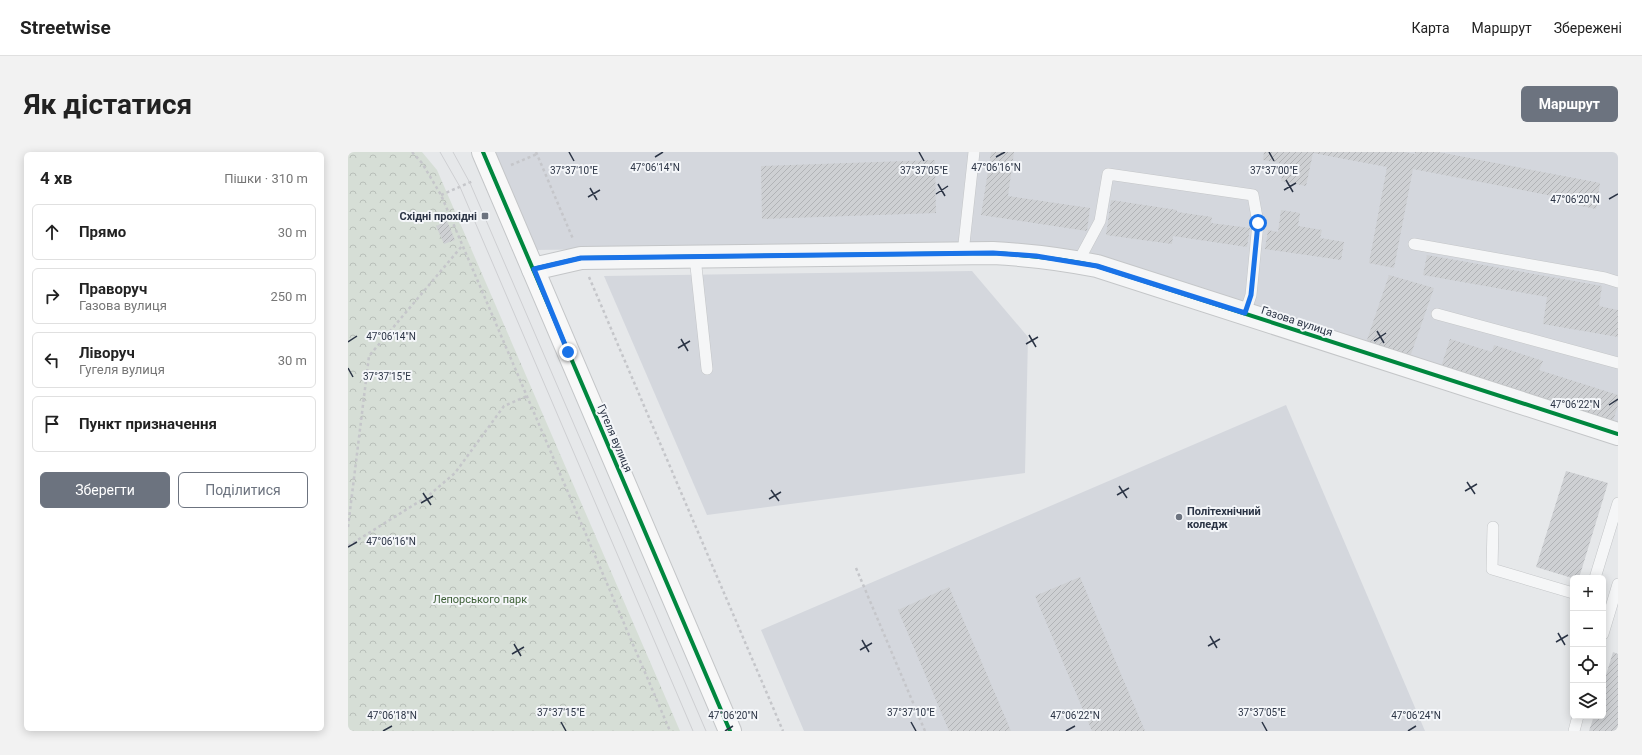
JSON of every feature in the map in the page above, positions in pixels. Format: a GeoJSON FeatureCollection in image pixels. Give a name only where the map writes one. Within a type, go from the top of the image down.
{"type":"FeatureCollection","features":[{"type":"Feature","properties":{"kind":"street","name":"Гугеля вулиця"},"geometry":{"type":"LineString","coordinates":[[483,152],[730,731]]}},
{"type":"Feature","properties":{"kind":"street","name":"Газова вулиця"},"geometry":{"type":"LineString","coordinates":[[534,269],[581,258],[963,253],[1036,256],[1078,262],[1097,266],[1245,313],[1618,434]]}},
{"type":"Feature","properties":{"kind":"lane"},"geometry":{"type":"LineString","coordinates":[[963,253],[974,152]]}},
{"type":"Feature","properties":{"kind":"lane"},"geometry":{"type":"LineString","coordinates":[[1078,262],[1100,221],[1108,174],[1253,195],[1258,223],[1251,295],[1245,313]]}},
{"type":"Feature","properties":{"kind":"lane"},"geometry":{"type":"LineString","coordinates":[[1414,244],[1605,278],[1618,282]]}},
{"type":"Feature","properties":{"kind":"lane"},"geometry":{"type":"LineString","coordinates":[[695,257],[707,369]]}},
{"type":"Feature","properties":{"kind":"lane"},"geometry":{"type":"LineString","coordinates":[[1437,314],[1618,363]]}},
{"type":"Feature","properties":{"kind":"lane"},"geometry":{"type":"LineString","coordinates":[[1596,575],[1618,504]]}},
{"type":"Feature","properties":{"kind":"lane"},"geometry":{"type":"LineString","coordinates":[[1493,527],[1492,569],[1570,592]]}},
{"type":"Feature","properties":{"kind":"lane"},"geometry":{"type":"LineString","coordinates":[[1606,624],[1618,584]]}},
{"type":"Feature","properties":{"kind":"lane"},"geometry":{"type":"LineString","coordinates":[[1574,731],[1577,719]]}},
{"type":"Feature","properties":{"kind":"path"},"geometry":{"type":"LineString","coordinates":[[412,152],[425,168],[441,195],[670,731]]}},
{"type":"Feature","properties":{"kind":"path"},"geometry":{"type":"LineString","coordinates":[[536,152],[783,731]]}},
{"type":"Feature","properties":{"kind":"path"},"geometry":{"type":"LineString","coordinates":[[348,527],[369,356],[462,246]]}},
{"type":"Feature","properties":{"kind":"path"},"geometry":{"type":"LineString","coordinates":[[348,546],[428,496],[455,473],[504,406],[527,396]]}},
{"type":"Feature","properties":{"kind":"path"},"geometry":{"type":"LineString","coordinates":[[856,568],[925,731]]}},
{"type":"Feature","properties":{"kind":"shaded area"},"geometry":{"type":"Polygon","coordinates":[[[493,152],[1618,152],[1618,423],[992,244],[534,250],[493,152]]]}},
{"type":"Feature","properties":{"kind":"shaded area"},"geometry":{"type":"Polygon","coordinates":[[[972,271],[1028,337],[1025,473],[707,515],[604,276],[972,271]]]}},
{"type":"Feature","properties":{"kind":"shaded area","name":"Політехнічний коледж"},"geometry":{"type":"Polygon","coordinates":[[[1286,405],[1425,731],[804,731],[761,630],[1286,405]]]}},
{"type":"Feature","properties":{"kind":"green space","name":"Лепорського парк"},"geometry":{"type":"Polygon","coordinates":[[[348,152],[422,152],[437,170],[680,731],[348,731],[348,152]]]}},
{"type":"Feature","properties":{"kind":"building"},"geometry":{"type":"Polygon","coordinates":[[[991,152],[1014,152],[1008,196],[1090,208],[1087,231],[981,215],[991,152]]]}},
{"type":"Feature","properties":{"kind":"building"},"geometry":{"type":"Polygon","coordinates":[[[1264,152],[1406,152],[1415,154],[1415,152],[1438,152],[1600,183],[1596,209],[1562,202],[1563,198],[1413,169],[1394,268],[1369,263],[1387,167],[1313,153],[1306,186],[1281,181],[1285,164],[1263,160],[1264,152]]]}},
{"type":"Feature","properties":{"kind":"building"},"geometry":{"type":"Polygon","coordinates":[[[935,160],[936,213],[762,219],[761,166],[935,160]]]}},
{"type":"Feature","properties":{"kind":"building"},"geometry":{"type":"Polygon","coordinates":[[[1111,200],[1212,217],[1211,223],[1250,228],[1247,247],[1173,236],[1172,244],[1106,235],[1111,200]]]}},
{"type":"Feature","properties":{"kind":"building"},"geometry":{"type":"Polygon","coordinates":[[[1281,210],[1300,213],[1298,226],[1322,230],[1320,238],[1344,242],[1341,260],[1265,249],[1268,230],[1278,232],[1281,210]]]}},
{"type":"Feature","properties":{"kind":"building"},"geometry":{"type":"Polygon","coordinates":[[[447,221],[455,240],[444,244],[436,226],[447,221]]]}},
{"type":"Feature","properties":{"kind":"building"},"geometry":{"type":"Polygon","coordinates":[[[1427,255],[1602,286],[1599,306],[1618,310],[1618,337],[1543,324],[1547,297],[1423,275],[1427,255]]]}},
{"type":"Feature","properties":{"kind":"building"},"geometry":{"type":"Polygon","coordinates":[[[1389,275],[1434,288],[1410,357],[1366,343],[1389,275]]]}},
{"type":"Feature","properties":{"kind":"building"},"geometry":{"type":"Polygon","coordinates":[[[1450,339],[1492,352],[1494,345],[1543,361],[1539,370],[1618,395],[1618,405],[1613,421],[1441,367],[1450,339]]]}},
{"type":"Feature","properties":{"kind":"building"},"geometry":{"type":"Polygon","coordinates":[[[1566,471],[1608,483],[1580,575],[1570,575],[1570,577],[1536,567],[1566,471]]]}},
{"type":"Feature","properties":{"kind":"building"},"geometry":{"type":"Polygon","coordinates":[[[1080,577],[1145,731],[1092,731],[1035,596],[1080,577]]]}},
{"type":"Feature","properties":{"kind":"building"},"geometry":{"type":"Polygon","coordinates":[[[949,587],[1011,731],[949,731],[898,610],[949,587]]]}},
{"type":"Feature","properties":{"kind":"building"},"geometry":{"type":"Polygon","coordinates":[[[1613,652],[1618,654],[1618,731],[1589,731],[1593,719],[1606,719],[1606,675],[1613,652]]]}},
{"type":"Feature","properties":{"kind":"tram line"},"geometry":{"type":"LineString","coordinates":[[440,152],[460,187],[693,731]]}},
{"type":"Feature","properties":{"kind":"tram line"},"geometry":{"type":"LineString","coordinates":[[453,152],[470,183],[706,731]]}},
{"type":"Feature","properties":{"kind":"cycle path"},"geometry":{"type":"LineString","coordinates":[[483,152],[730,731]]}},
{"type":"Feature","properties":{"kind":"cycle path"},"geometry":{"type":"LineString","coordinates":[[533,269],[581,258],[993,253],[1071,261],[1097,266],[1618,434]]}},
{"type":"Feature","properties":{"kind":"place","name":"Східні прохідні"},"geometry":{"type":"Point","coordinates":[485,216]}},
{"type":"Feature","properties":{"kind":"place","name":"Політехнічний коледж"},"geometry":{"type":"Point","coordinates":[1179,517]}},
{"type":"Feature","properties":{"kind":"route"},"geometry":{"type":"LineString","coordinates":[[568,352],[534,269],[581,258],[993,253],[1036,256],[1097,266],[1245,313],[1251,295],[1258,223]]}}]}
